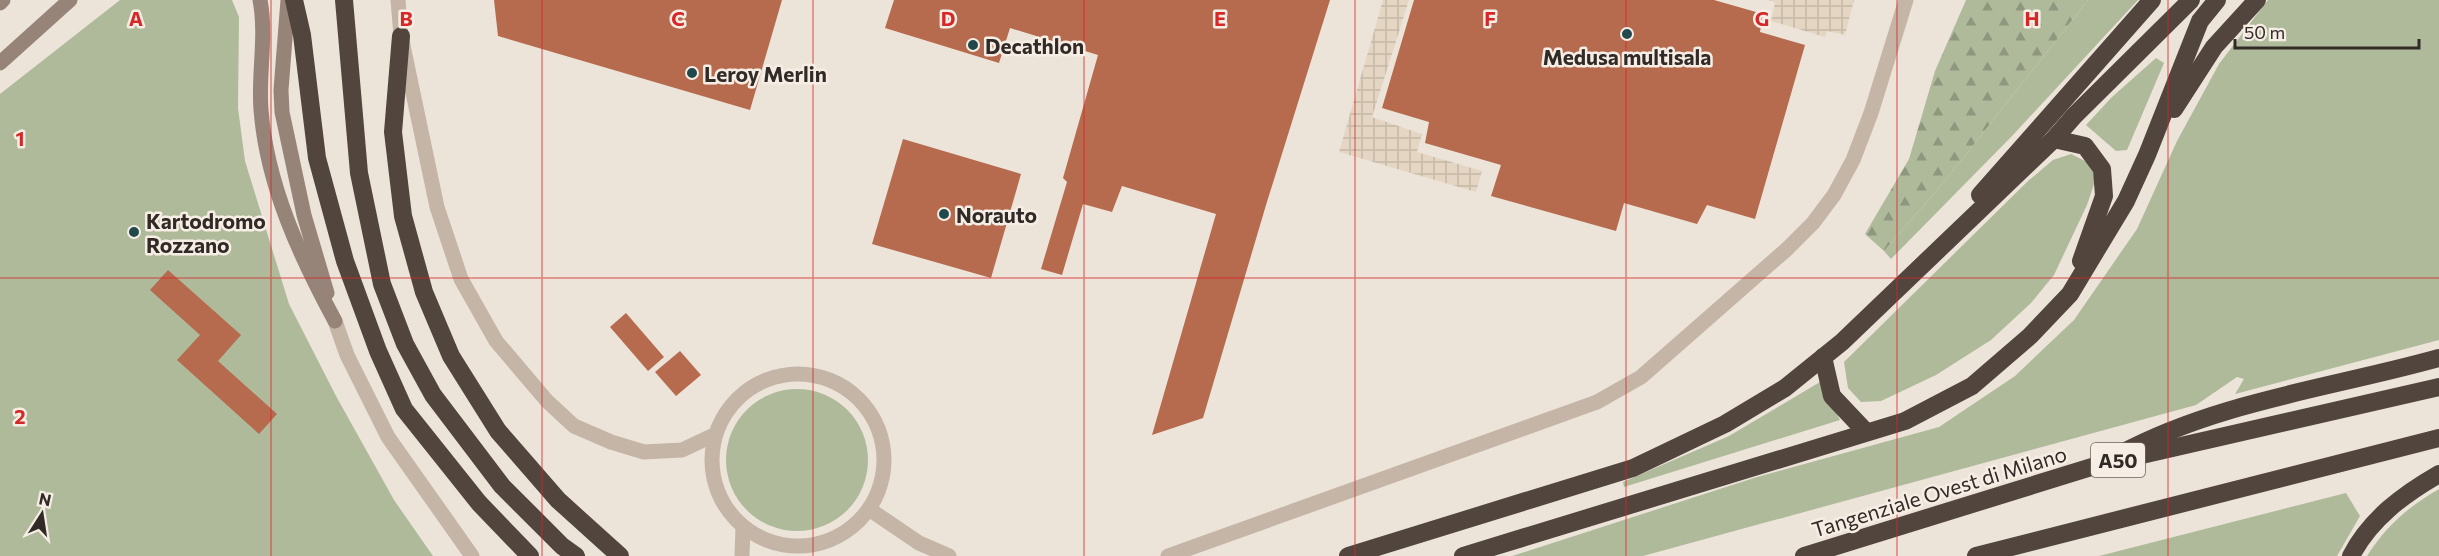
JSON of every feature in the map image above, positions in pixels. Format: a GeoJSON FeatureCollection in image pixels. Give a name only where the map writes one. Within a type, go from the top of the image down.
{"type":"FeatureCollection","features":[{"type":"Feature","properties":{"kind":"highway"},"geometry":{"type":"LineString","coordinates":[[294,0],[302,34],[317,158],[345,261],[378,351],[405,409],[479,503],[530,556]]}},
{"type":"Feature","properties":{"kind":"highway"},"geometry":{"type":"LineString","coordinates":[[344,0],[359,173],[382,284],[405,344],[433,395],[502,486],[562,546],[576,556]]}},
{"type":"Feature","properties":{"kind":"highway"},"geometry":{"type":"LineString","coordinates":[[1910,276],[2152,0]]}},
{"type":"Feature","properties":{"kind":"highway"},"geometry":{"type":"LineString","coordinates":[[1348,556],[1633,468],[1725,424],[1785,388],[1842,342],[2054,140],[2074,116],[2191,0]]}},
{"type":"Feature","properties":{"kind":"highway"},"geometry":{"type":"LineString","coordinates":[[1463,556],[1905,421],[1972,386],[2031,336],[2070,294],[2126,201],[2147,155],[2199,21],[2217,0]]}},
{"type":"Feature","properties":{"kind":"highway"},"geometry":{"type":"LineString","coordinates":[[2147,155],[2214,47],[2257,0]]}},
{"type":"Feature","properties":{"kind":"highway"},"geometry":{"type":"LineString","coordinates":[[401,36],[393,132],[403,216],[424,292],[451,356],[498,431],[558,500],[620,556]]}},
{"type":"Feature","properties":{"kind":"highway"},"geometry":{"type":"LineString","coordinates":[[2054,140],[2085,146],[2102,169],[2104,196],[2070,294]]}},
{"type":"Feature","properties":{"kind":"highway"},"geometry":{"type":"LineString","coordinates":[[1823,357],[1832,396],[1866,432]]}},
{"type":"Feature","properties":{"kind":"highway"},"geometry":{"type":"LineString","coordinates":[[2098,465],[2149,438],[2187,423],[2232,409],[2439,358]]}},
{"type":"Feature","properties":{"kind":"highway","name":"Tangenziale Ovest di Milano"},"geometry":{"type":"LineString","coordinates":[[1804,556],[2098,465],[2439,387]]}},
{"type":"Feature","properties":{"kind":"highway"},"geometry":{"type":"LineString","coordinates":[[1976,556],[2439,438]]}},
{"type":"Feature","properties":{"kind":"highway"},"geometry":{"type":"LineString","coordinates":[[2351,556],[2378,518],[2413,489],[2439,474]]}},
{"type":"Feature","properties":{"kind":"main road"},"geometry":{"type":"LineString","coordinates":[[0,63],[70,0]]}},
{"type":"Feature","properties":{"kind":"main road"},"geometry":{"type":"LineString","coordinates":[[260,0],[261,108],[265,146],[287,220],[310,274],[335,321]]}},
{"type":"Feature","properties":{"kind":"main road"},"geometry":{"type":"LineString","coordinates":[[288,0],[281,90],[282,112],[304,215],[335,321]]}},
{"type":"Feature","properties":{"kind":"street"},"geometry":{"type":"LineString","coordinates":[[398,0],[401,36],[436,207],[461,279],[496,340],[547,401],[574,426],[611,442],[644,452],[682,450],[714,435]]}},
{"type":"Feature","properties":{"kind":"street"},"geometry":{"type":"LineString","coordinates":[[1168,556],[1597,402],[1641,377],[1787,249],[1813,223],[1834,195],[1852,160],[1871,113],[1906,0]]}},
{"type":"Feature","properties":{"kind":"street"},"geometry":{"type":"LineString","coordinates":[[335,321],[347,355],[388,437],[472,556]]}},
{"type":"Feature","properties":{"kind":"street"},"geometry":{"type":"LineString","coordinates":[[801,373],[828,378],[852,392],[871,413],[881,436],[885,461],[880,486],[870,509],[849,530],[823,543],[791,551],[743,528],[726,509],[714,486],[710,460],[714,435],[727,409],[747,389],[772,377],[801,373]]}},
{"type":"Feature","properties":{"kind":"street"},"geometry":{"type":"LineString","coordinates":[[870,509],[919,543],[949,556]]}},
{"type":"Feature","properties":{"kind":"street"},"geometry":{"type":"LineString","coordinates":[[742,556],[743,528]]}},
{"type":"Feature","properties":{"kind":"green space","name":"Kartodromo Rozzano"},"geometry":{"type":"Polygon","coordinates":[[[120,0],[232,0],[239,17],[238,108],[245,161],[289,304],[336,396],[394,500],[433,556],[0,556],[0,94],[120,0]]]}},
{"type":"Feature","properties":{"kind":"green space"},"geometry":{"type":"Polygon","coordinates":[[[1966,0],[2088,0],[1945,181],[1884,251],[1865,234],[1909,159],[1935,71],[1966,0]]]}},
{"type":"Feature","properties":{"kind":"green space"},"geometry":{"type":"Polygon","coordinates":[[[2088,0],[2138,0],[2013,135],[1891,259],[1884,251],[1945,181],[2088,0]]]}},
{"type":"Feature","properties":{"kind":"green space"},"geometry":{"type":"Polygon","coordinates":[[[2268,0],[2439,0],[2439,340],[2235,394],[2244,379],[2237,377],[2196,405],[1643,556],[1512,556],[1757,477],[1939,427],[2015,376],[2074,320],[2137,229],[2177,141],[2219,64],[2268,0]]]}},
{"type":"Feature","properties":{"kind":"green space"},"geometry":{"type":"Polygon","coordinates":[[[2156,58],[2164,63],[2127,150],[2116,151],[2086,125],[2112,97],[2156,58]]]}},
{"type":"Feature","properties":{"kind":"green space"},"geometry":{"type":"Polygon","coordinates":[[[2071,154],[2091,164],[2096,178],[2087,205],[2054,275],[2031,303],[1991,340],[1936,375],[1881,401],[1861,402],[1848,388],[1844,362],[2028,181],[2053,160],[2071,154]]]}},
{"type":"Feature","properties":{"kind":"green space"},"geometry":{"type":"Polygon","coordinates":[[[1820,382],[1840,420],[1624,487],[1623,482],[1729,436],[1820,382]]]}},
{"type":"Feature","properties":{"kind":"green space"},"geometry":{"type":"Polygon","coordinates":[[[797,389],[824,394],[847,410],[863,433],[868,460],[863,487],[847,510],[824,526],[797,531],[770,526],[747,510],[731,487],[726,460],[731,433],[747,410],[770,394],[797,389]]]}},
{"type":"Feature","properties":{"kind":"green space"},"geometry":{"type":"Polygon","coordinates":[[[2439,489],[2439,556],[2367,556],[2398,518],[2439,489]]]}},
{"type":"Feature","properties":{"kind":"green space"},"geometry":{"type":"Polygon","coordinates":[[[2346,493],[2360,516],[2337,556],[2099,556],[2346,493]]]}},
{"type":"Feature","properties":{"kind":"shaded area"},"geometry":{"type":"Polygon","coordinates":[[[1383,0],[1409,0],[1372,117],[1422,134],[1417,152],[1482,171],[1476,192],[1339,152],[1383,0]]]}},
{"type":"Feature","properties":{"kind":"shaded area"},"geometry":{"type":"Polygon","coordinates":[[[1768,0],[1854,0],[1845,35],[1827,31],[1825,37],[1771,21],[1775,2],[1768,0]]]}},
{"type":"Feature","properties":{"kind":"building","name":"Leroy Merlin"},"geometry":{"type":"Polygon","coordinates":[[[494,0],[782,0],[750,110],[498,36],[494,0]]]}},
{"type":"Feature","properties":{"kind":"building"},"geometry":{"type":"Polygon","coordinates":[[[894,0],[1330,0],[1203,418],[1152,435],[1216,214],[1122,186],[1112,212],[1083,204],[1062,275],[1041,269],[1067,182],[1063,178],[1098,55],[1010,28],[999,63],[885,28],[894,0]]]}},
{"type":"Feature","properties":{"kind":"building"},"geometry":{"type":"Polygon","coordinates":[[[1414,0],[1714,0],[1763,14],[1760,32],[1805,45],[1755,219],[1707,205],[1697,224],[1624,203],[1616,231],[1491,196],[1501,165],[1425,143],[1429,122],[1382,108],[1414,0]]]}},
{"type":"Feature","properties":{"kind":"building"},"geometry":{"type":"Polygon","coordinates":[[[903,139],[1021,174],[991,278],[872,244],[903,139]]]}},
{"type":"Feature","properties":{"kind":"building"},"geometry":{"type":"Polygon","coordinates":[[[168,270],[241,335],[218,361],[277,414],[259,434],[177,360],[200,335],[150,290],[168,270]]]}},
{"type":"Feature","properties":{"kind":"building"},"geometry":{"type":"Polygon","coordinates":[[[626,313],[664,357],[648,371],[610,327],[626,313]]]}},
{"type":"Feature","properties":{"kind":"building"},"geometry":{"type":"Polygon","coordinates":[[[680,351],[701,375],[676,396],[655,372],[680,351]]]}},
{"type":"Feature","properties":{"kind":"place","name":"Medusa multisala"},"geometry":{"type":"Point","coordinates":[1627,34]}},
{"type":"Feature","properties":{"kind":"place","name":"Decathlon"},"geometry":{"type":"Point","coordinates":[973,45]}},
{"type":"Feature","properties":{"kind":"place","name":"Leroy Merlin"},"geometry":{"type":"Point","coordinates":[692,73]}},
{"type":"Feature","properties":{"kind":"place","name":"Norauto"},"geometry":{"type":"Point","coordinates":[944,214]}},
{"type":"Feature","properties":{"kind":"place","name":"Kartodromo Rozzano"},"geometry":{"type":"Point","coordinates":[134,232]}}]}
